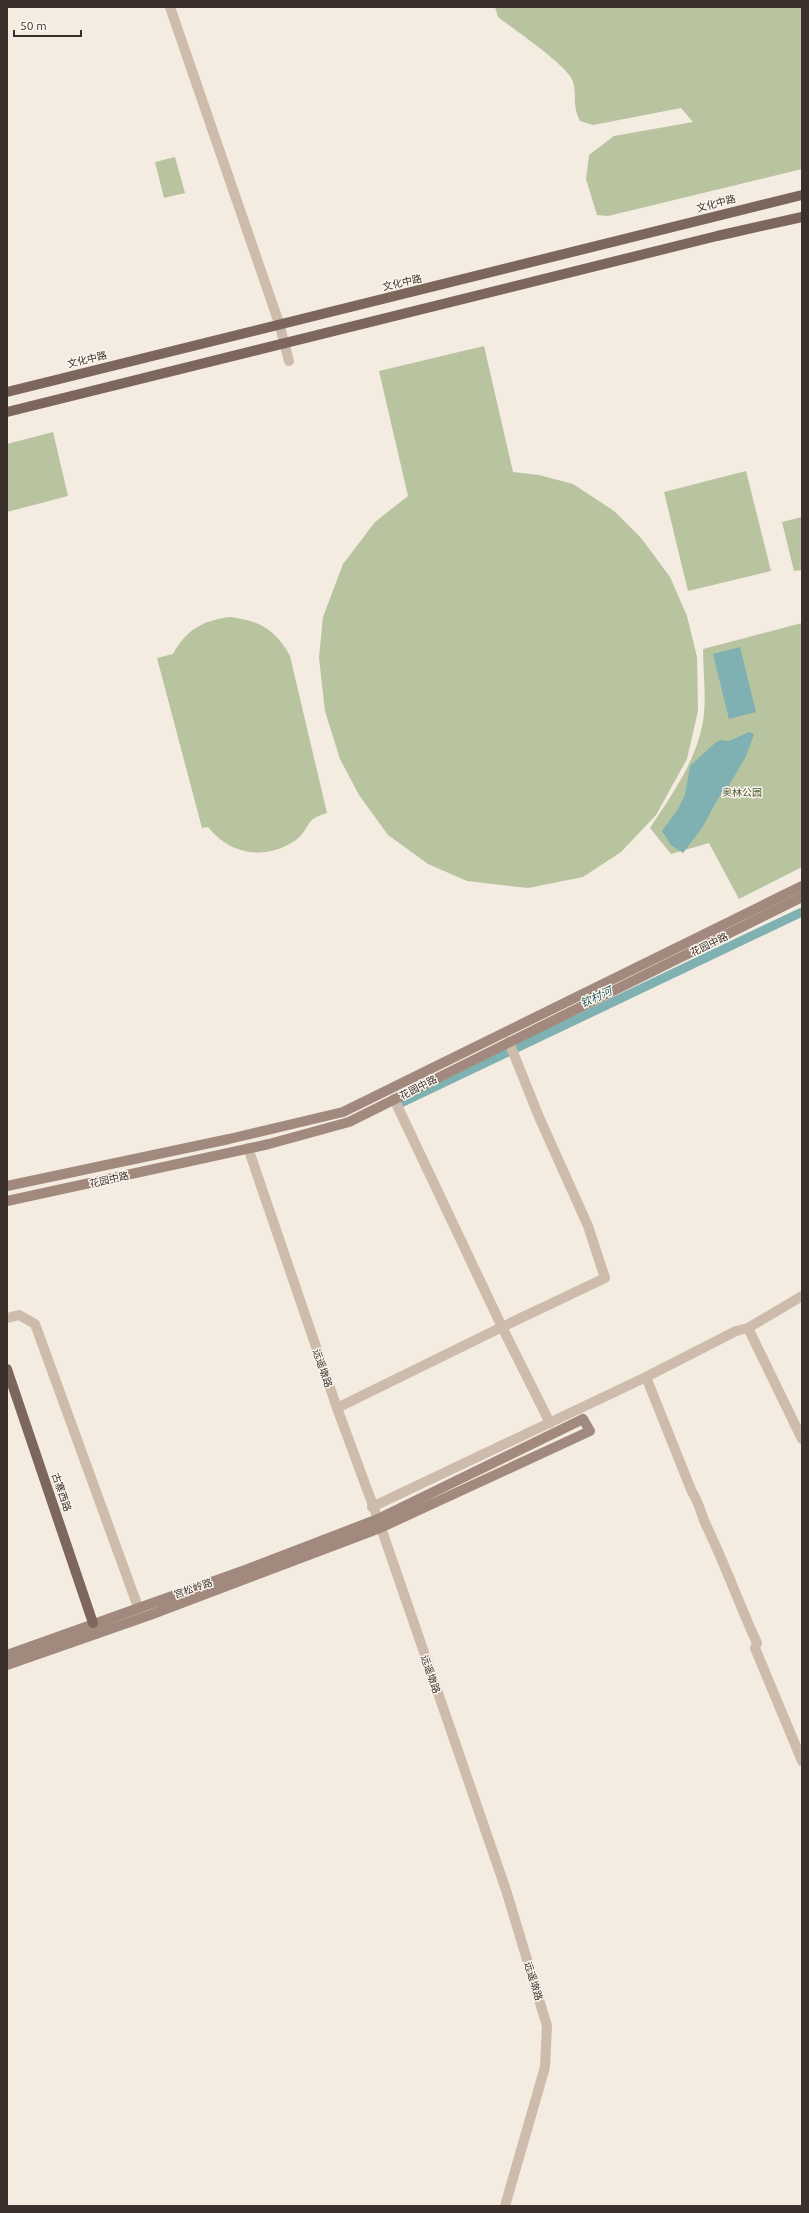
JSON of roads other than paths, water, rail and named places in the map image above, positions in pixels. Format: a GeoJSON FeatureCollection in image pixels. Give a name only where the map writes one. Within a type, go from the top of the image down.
{"type":"FeatureCollection","features":[{"type":"Feature","properties":{"kind":"main road","name":"文化中路"},"geometry":{"type":"LineString","coordinates":[[7,392],[279,323],[403,294],[802,195]]}},
{"type":"Feature","properties":{"kind":"main road"},"geometry":{"type":"LineString","coordinates":[[7,412],[285,342],[802,217]]}},
{"type":"Feature","properties":{"kind":"main road"},"geometry":{"type":"LineString","coordinates":[[7,1186],[229,1139],[343,1112],[802,886]]}},
{"type":"Feature","properties":{"kind":"main road","name":"花园中路"},"geometry":{"type":"LineString","coordinates":[[7,1201],[248,1148],[349,1122],[511,1047],[802,897]]}},
{"type":"Feature","properties":{"kind":"main road","name":"古寨西路"},"geometry":{"type":"LineString","coordinates":[[7,1369],[93,1623]]}},
{"type":"Feature","properties":{"kind":"main road"},"geometry":{"type":"LineString","coordinates":[[7,1665],[150,1615],[379,1523],[590,1431],[584,1419],[379,1523]]}},
{"type":"Feature","properties":{"kind":"main road","name":"宫松岭路"},"geometry":{"type":"LineString","coordinates":[[7,1655],[138,1607],[379,1523]]}},
{"type":"Feature","properties":{"kind":"street"},"geometry":{"type":"LineString","coordinates":[[170,7],[279,323],[289,361]]}},
{"type":"Feature","properties":{"kind":"street"},"geometry":{"type":"LineString","coordinates":[[337,1408],[605,1278],[588,1226],[539,1117],[511,1047]]}},
{"type":"Feature","properties":{"kind":"street"},"geometry":{"type":"LineString","coordinates":[[394,1100],[502,1327],[550,1422]]}},
{"type":"Feature","properties":{"kind":"street","name":"远遥墩路"},"geometry":{"type":"LineString","coordinates":[[248,1148],[337,1408],[379,1523],[506,1890],[547,2026],[545,2067],[505,2206]]}},
{"type":"Feature","properties":{"kind":"street"},"geometry":{"type":"LineString","coordinates":[[372,1507],[646,1377],[736,1331],[748,1328],[802,1296]]}},
{"type":"Feature","properties":{"kind":"street"},"geometry":{"type":"LineString","coordinates":[[7,1318],[19,1315],[35,1324],[138,1607]]}},
{"type":"Feature","properties":{"kind":"street"},"geometry":{"type":"LineString","coordinates":[[748,1328],[802,1439]]}},
{"type":"Feature","properties":{"kind":"street"},"geometry":{"type":"LineString","coordinates":[[646,1377],[692,1492],[698,1500],[703,1519],[729,1574],[736,1595],[757,1643],[755,1648],[802,1761]]}},
{"type":"Feature","properties":{"kind":"water"},"geometry":{"type":"Polygon","coordinates":[[[740,647],[756,712],[729,719],[713,654],[740,647]]]}},
{"type":"Feature","properties":{"kind":"water"},"geometry":{"type":"Polygon","coordinates":[[[749,732],[754,734],[746,756],[728,787],[719,797],[702,828],[683,853],[671,845],[662,831],[678,809],[685,795],[690,766],[716,742],[721,740],[729,741],[749,732]]]}},
{"type":"Feature","properties":{"kind":"waterway","name":"钦村河"},"geometry":{"type":"LineString","coordinates":[[401,1103],[802,912]]}},
{"type":"Feature","properties":{"kind":"park label","name":"奥林公园"},"geometry":{"type":"Point","coordinates":[742,792]}}]}
